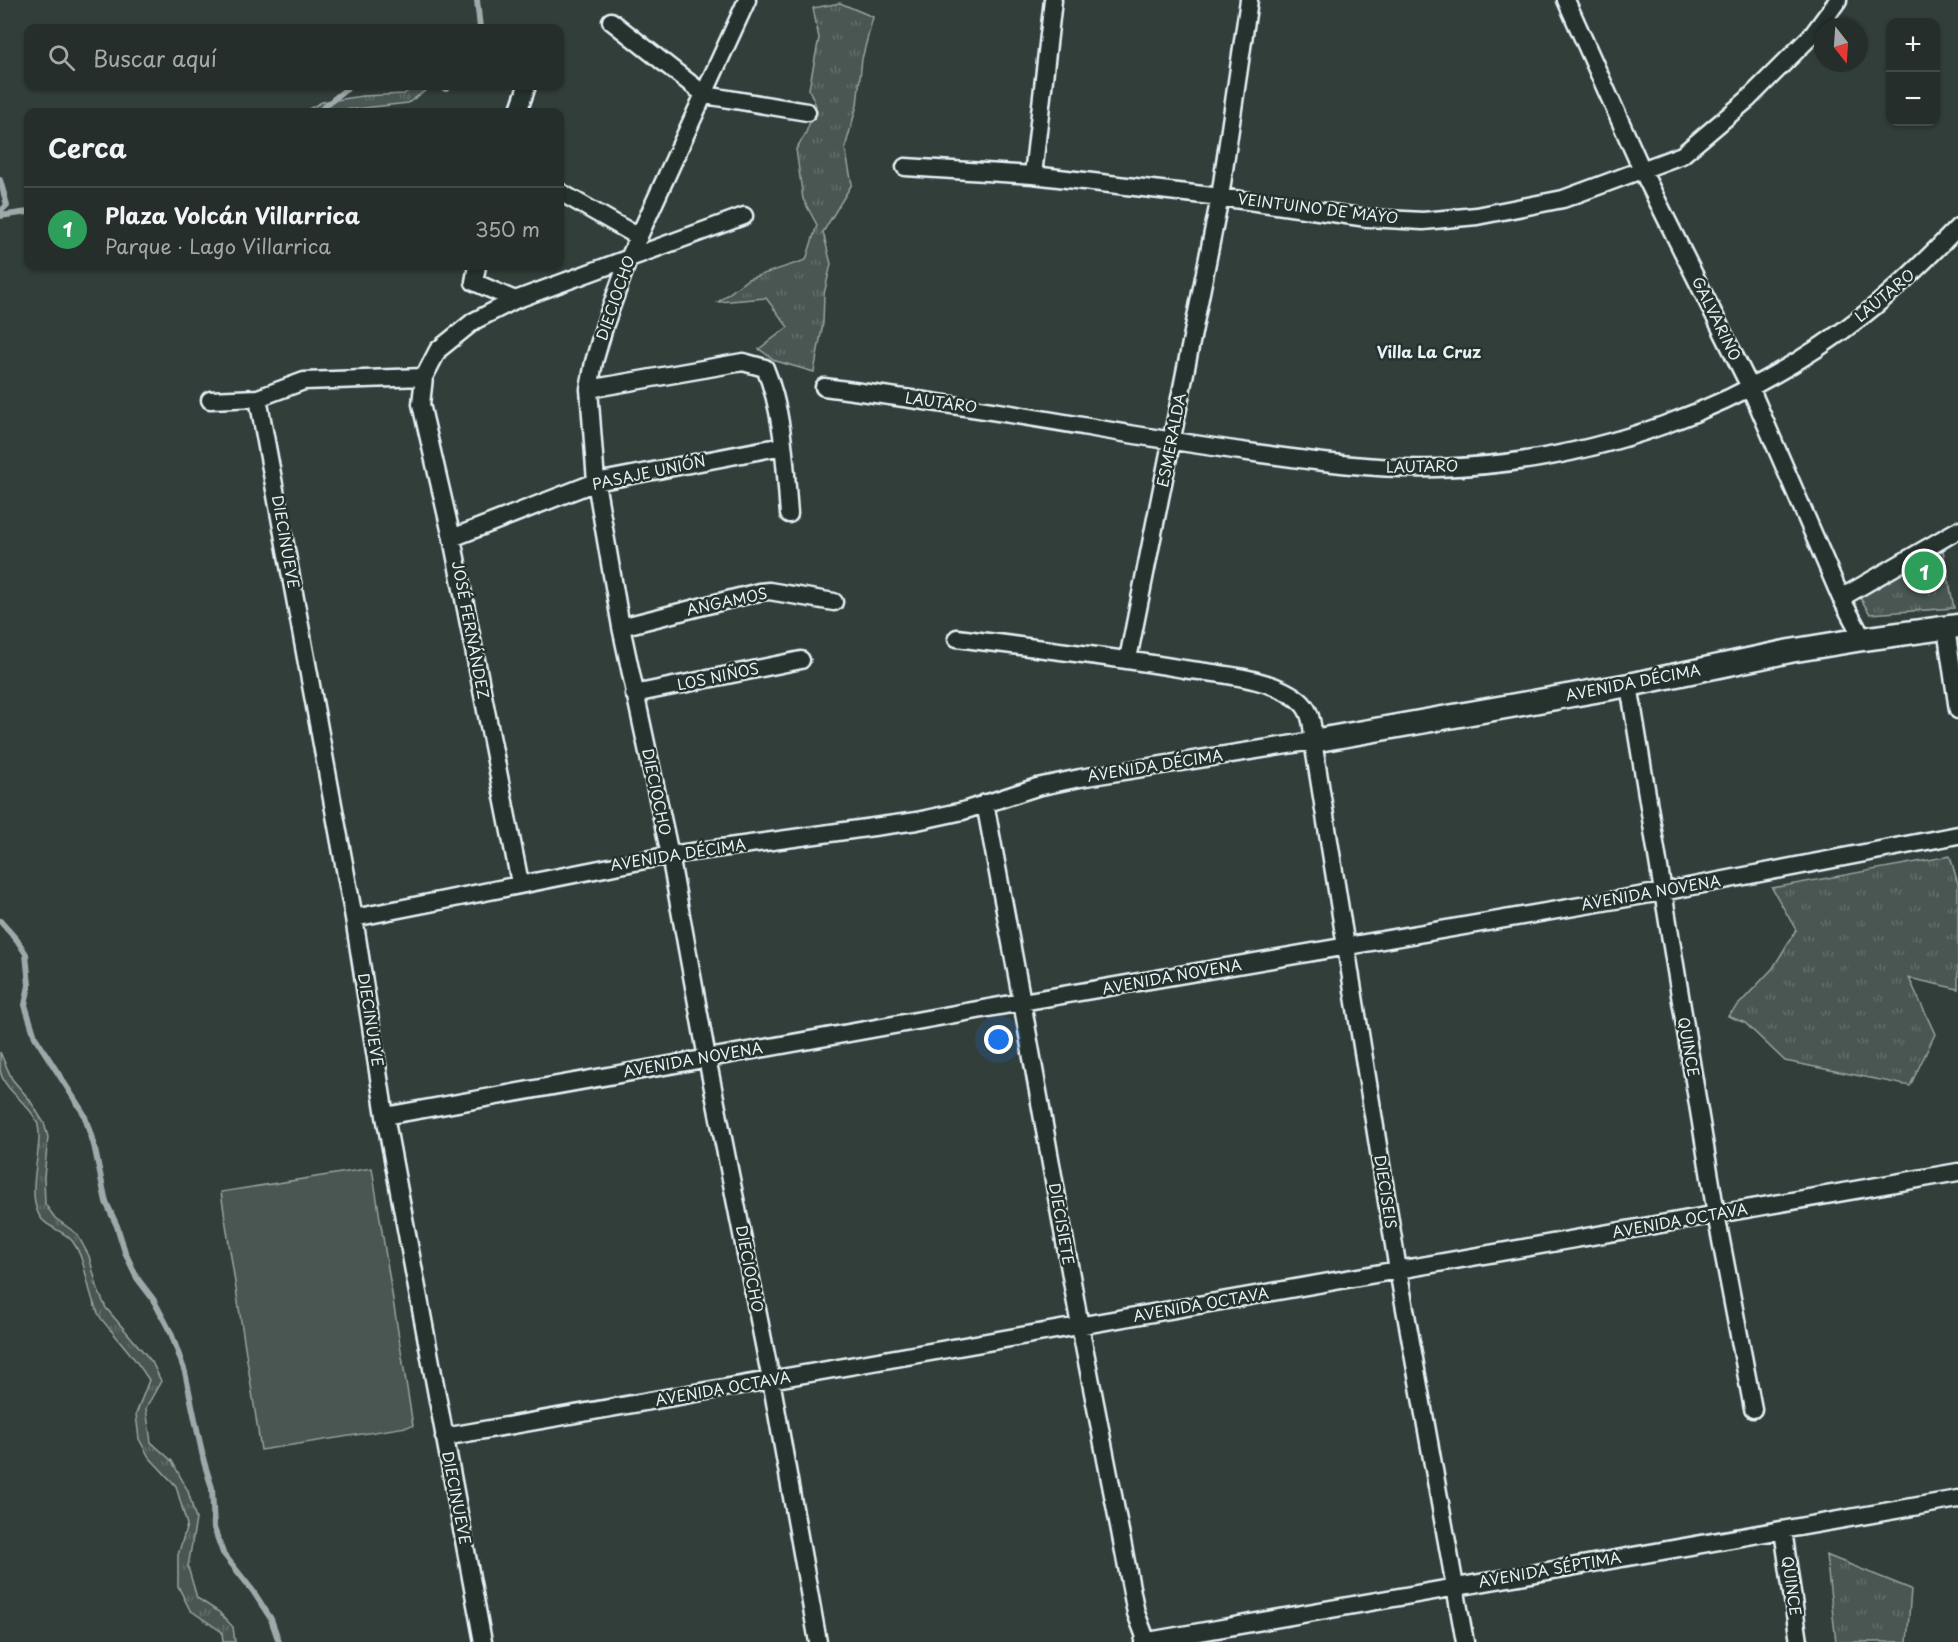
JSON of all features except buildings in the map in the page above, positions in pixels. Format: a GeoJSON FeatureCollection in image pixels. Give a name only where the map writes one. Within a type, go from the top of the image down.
{"type":"FeatureCollection","features":[{"type":"Feature","properties":{"kind":"street","name":"DIECIOCHO"},"geometry":{"type":"LineString","coordinates":[[747,0],[629,258],[602,333],[589,389],[596,482],[621,627],[670,855],[707,1058],[771,1380],[818,1642]]}},
{"type":"Feature","properties":{"kind":"street"},"geometry":{"type":"LineString","coordinates":[[1033,175],[1053,0]]}},
{"type":"Feature","properties":{"kind":"street","name":"ESMERALDA"},"geometry":{"type":"LineString","coordinates":[[1128,659],[1220,197],[1249,0]]}},
{"type":"Feature","properties":{"kind":"street","name":"GALVARINO"},"geometry":{"type":"LineString","coordinates":[[1566,0],[1642,170],[1750,387],[1841,598],[1863,639]]}},
{"type":"Feature","properties":{"kind":"street","name":"VEINTUINO DE MAYO"},"geometry":{"type":"LineString","coordinates":[[904,167],[1033,175],[1220,197],[1367,218],[1423,221],[1477,216],[1563,199],[1682,155],[1747,100],[1813,34],[1838,0]]}},
{"type":"Feature","properties":{"kind":"street"},"geometry":{"type":"LineString","coordinates":[[611,21],[705,95],[807,112]]}},
{"type":"Feature","properties":{"kind":"street"},"geometry":{"type":"LineString","coordinates":[[519,108],[526,90]]}},
{"type":"Feature","properties":{"kind":"street"},"geometry":{"type":"LineString","coordinates":[[564,194],[639,237]]}},
{"type":"Feature","properties":{"kind":"street"},"geometry":{"type":"LineString","coordinates":[[210,400],[258,398],[304,381],[424,377],[438,350],[474,321],[516,300],[744,216]]}},
{"type":"Feature","properties":{"kind":"street","name":"LAUTARO"},"geometry":{"type":"LineString","coordinates":[[824,387],[992,410],[1172,442],[1344,465],[1391,468],[1484,466],[1553,455],[1621,439],[1697,412],[1750,387],[1828,341],[1863,315],[1898,287],[1958,227]]}},
{"type":"Feature","properties":{"kind":"street"},"geometry":{"type":"LineString","coordinates":[[476,270],[474,282],[516,300]]}},
{"type":"Feature","properties":{"kind":"street"},"geometry":{"type":"LineString","coordinates":[[589,389],[743,362],[765,368],[774,391],[783,446],[789,514]]}},
{"type":"Feature","properties":{"kind":"street","name":"JOSÉ FERNÁNDEZ"},"geometry":{"type":"LineString","coordinates":[[424,377],[421,404],[452,538],[520,883]]}},
{"type":"Feature","properties":{"kind":"street","name":"DIECINUEVE"},"geometry":{"type":"LineString","coordinates":[[258,398],[354,918],[385,1116],[483,1642]]}},
{"type":"Feature","properties":{"kind":"street","name":"PASAJE UNIÓN"},"geometry":{"type":"LineString","coordinates":[[452,538],[596,482],[783,446]]}},
{"type":"Feature","properties":{"kind":"street"},"geometry":{"type":"LineString","coordinates":[[1841,598],[1958,530]]}},
{"type":"Feature","properties":{"kind":"street","name":"ANGAMOS"},"geometry":{"type":"LineString","coordinates":[[621,627],[759,592],[769,591],[834,602]]}},
{"type":"Feature","properties":{"kind":"street"},"geometry":{"type":"LineString","coordinates":[[1952,627],[1958,710]]}},
{"type":"Feature","properties":{"kind":"street","name":"AVENIDA DÉCIMA"},"geometry":{"type":"LineString","coordinates":[[354,918],[520,883],[670,855],[916,821],[963,811],[1037,787],[1080,778],[1313,741],[1629,685],[1790,651],[1952,627]]}},
{"type":"Feature","properties":{"kind":"street"},"geometry":{"type":"LineString","coordinates":[[957,638],[1128,659],[1245,679],[1281,689],[1303,703],[1312,721],[1313,741]]}},
{"type":"Feature","properties":{"kind":"street","name":"LOS NIÑOS"},"geometry":{"type":"LineString","coordinates":[[634,694],[801,660]]}},
{"type":"Feature","properties":{"kind":"street","name":"QUINCE"},"geometry":{"type":"LineString","coordinates":[[1629,685],[1716,1214],[1753,1408]]}},
{"type":"Feature","properties":{"kind":"street","name":"DIECISEIS"},"geometry":{"type":"LineString","coordinates":[[1313,741],[1398,1270],[1465,1642]]}},
{"type":"Feature","properties":{"kind":"street","name":"DIECISIETE"},"geometry":{"type":"LineString","coordinates":[[985,803],[1080,1326],[1136,1613],[1146,1642]]}},
{"type":"Feature","properties":{"kind":"street","name":"AVENIDA NOVENA"},"geometry":{"type":"LineString","coordinates":[[385,1116],[1022,1002],[1662,892],[1958,835]]}},
{"type":"Feature","properties":{"kind":"street","name":"AVENIDA OCTAVA"},"geometry":{"type":"LineString","coordinates":[[444,1437],[1958,1172]]}},
{"type":"Feature","properties":{"kind":"street","name":"AVENIDA SÉPTIMA"},"geometry":{"type":"LineString","coordinates":[[1146,1642],[1958,1498]]}},
{"type":"Feature","properties":{"kind":"street","name":"QUINCE"},"geometry":{"type":"LineString","coordinates":[[1783,1530],[1799,1642]]}},
{"type":"Feature","properties":{"kind":"green space"},"geometry":{"type":"Polygon","coordinates":[[[840,3],[873,17],[862,59],[857,105],[845,148],[852,184],[823,232],[831,264],[824,294],[823,323],[814,372],[776,361],[759,349],[788,327],[766,298],[718,302],[748,279],[806,260],[817,225],[803,199],[796,149],[805,135],[816,106],[809,89],[819,38],[813,8],[840,3]]]}},
{"type":"Feature","properties":{"kind":"green space"},"geometry":{"type":"Polygon","coordinates":[[[410,90],[426,90],[408,103],[364,108],[311,108],[322,102],[363,96],[404,94],[410,90]]]}},
{"type":"Feature","properties":{"kind":"green space"},"geometry":{"type":"Polygon","coordinates":[[[1942,545],[1954,608],[1870,614],[1859,596],[1942,545]]]}},
{"type":"Feature","properties":{"kind":"green space"},"geometry":{"type":"Polygon","coordinates":[[[1950,856],[1958,884],[1958,989],[1909,978],[1935,1034],[1910,1086],[1785,1061],[1745,1023],[1728,1016],[1773,968],[1796,930],[1772,888],[1950,856]]]}},
{"type":"Feature","properties":{"kind":"green space"},"geometry":{"type":"Polygon","coordinates":[[[0,1052],[12,1079],[29,1099],[44,1123],[48,1137],[44,1177],[45,1204],[55,1218],[77,1234],[89,1256],[98,1290],[106,1308],[152,1362],[161,1381],[146,1408],[151,1442],[172,1461],[188,1491],[196,1519],[188,1567],[197,1598],[219,1612],[233,1627],[235,1642],[223,1642],[222,1632],[190,1610],[178,1586],[178,1555],[187,1525],[176,1486],[149,1457],[139,1439],[136,1414],[149,1380],[99,1315],[82,1259],[73,1242],[45,1222],[38,1213],[34,1190],[39,1142],[37,1122],[2,1078],[0,1052]]]}},
{"type":"Feature","properties":{"kind":"green space"},"geometry":{"type":"Polygon","coordinates":[[[372,1168],[413,1426],[261,1450],[221,1192],[372,1168]]]}},
{"type":"Feature","properties":{"kind":"green space"},"geometry":{"type":"Polygon","coordinates":[[[1826,1555],[1911,1589],[1907,1642],[1836,1642],[1826,1555]]]}},
{"type":"Feature","properties":{"kind":"waterway"},"geometry":{"type":"LineString","coordinates":[[477,0],[480,24]]}},
{"type":"Feature","properties":{"kind":"waterway"},"geometry":{"type":"LineString","coordinates":[[323,108],[345,90]]}},
{"type":"Feature","properties":{"kind":"waterway"},"geometry":{"type":"LineString","coordinates":[[0,180],[7,205],[0,212]]}},
{"type":"Feature","properties":{"kind":"waterway"},"geometry":{"type":"LineString","coordinates":[[0,216],[24,213]]}},
{"type":"Feature","properties":{"kind":"waterway"},"geometry":{"type":"LineString","coordinates":[[0,921],[26,954],[29,985],[25,1005],[35,1037],[84,1114],[94,1145],[106,1202],[125,1252],[137,1278],[153,1299],[171,1333],[185,1372],[204,1462],[212,1488],[214,1528],[223,1553],[253,1591],[271,1619],[279,1642]]}},
{"type":"Feature","properties":{"kind":"place","name":"Plaza Volcán Villarrica"},"geometry":{"type":"Point","coordinates":[1924,571]}},
{"type":"Feature","properties":{"kind":"district","name":"Villa La Cruz"},"geometry":{"type":"Point","coordinates":[1429,352]}}]}
